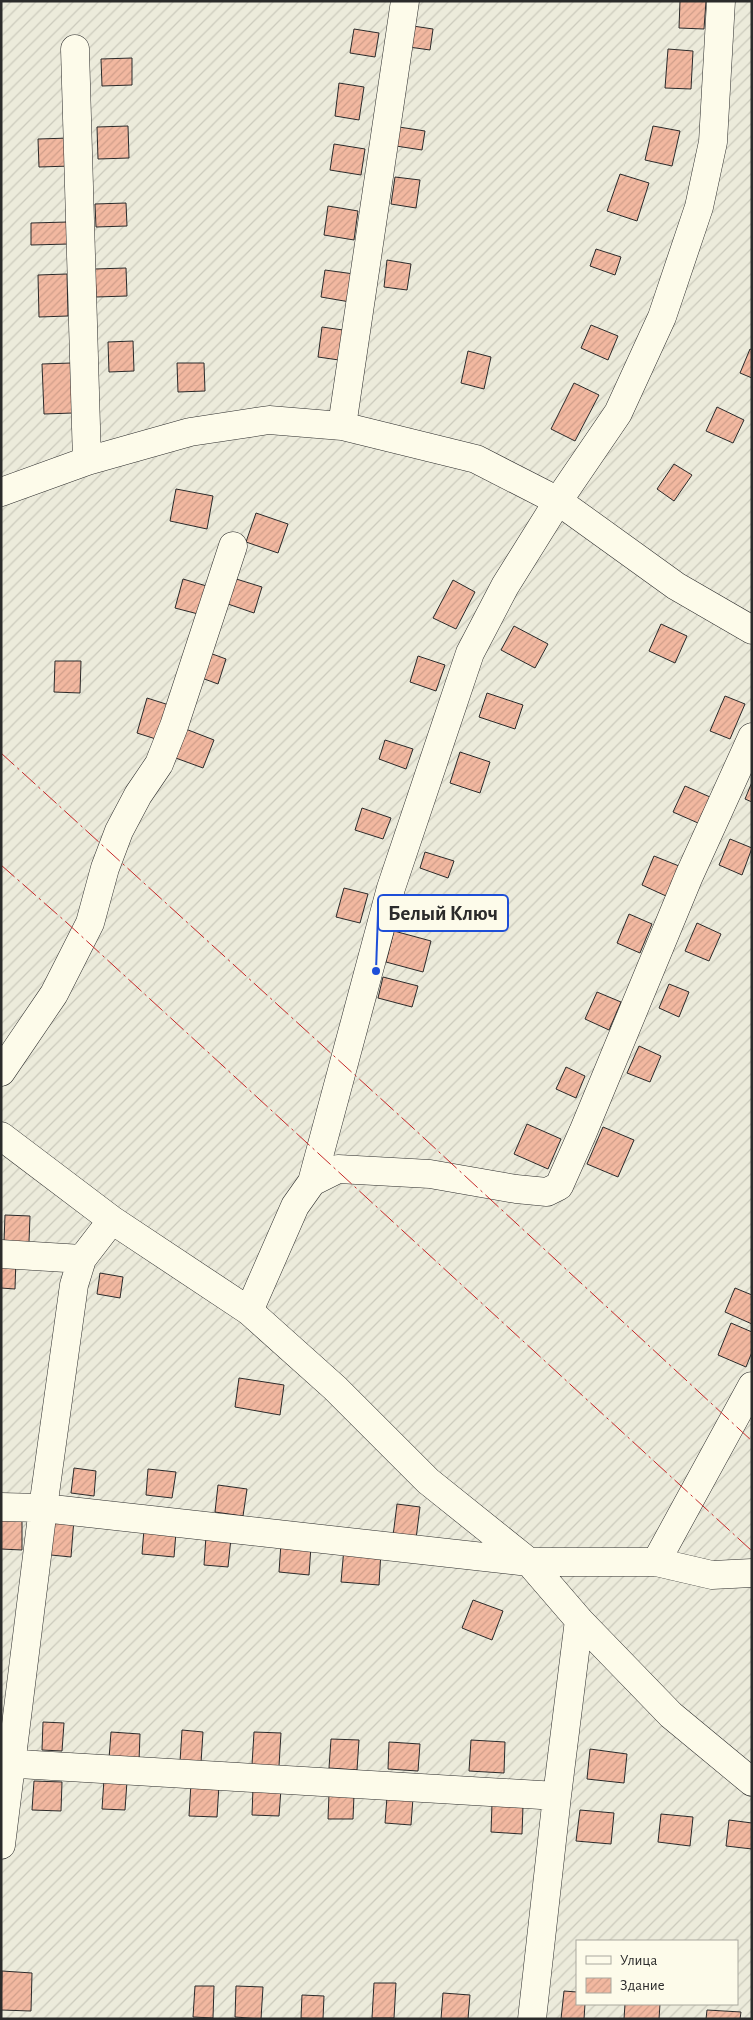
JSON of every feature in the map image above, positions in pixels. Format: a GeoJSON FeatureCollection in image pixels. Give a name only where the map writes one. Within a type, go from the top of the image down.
{"type":"FeatureCollection","features":[{"type":"Feature","properties":{"kind":"lane"},"geometry":{"type":"LineString","coordinates":[[342,426],[406,1]]}},
{"type":"Feature","properties":{"kind":"lane"},"geometry":{"type":"LineString","coordinates":[[249,1311],[295,1206],[312,1182],[391,888],[470,653],[505,586],[558,500],[618,413],[662,318],[699,207],[713,142],[721,1]]}},
{"type":"Feature","properties":{"kind":"lane"},"geometry":{"type":"LineString","coordinates":[[75,49],[87,461]]}},
{"type":"Feature","properties":{"kind":"lane"},"geometry":{"type":"LineString","coordinates":[[1,492],[87,461],[190,432],[269,420],[342,426],[476,459],[558,500],[676,586],[752,630]]}},
{"type":"Feature","properties":{"kind":"lane"},"geometry":{"type":"LineString","coordinates":[[1,1072],[54,994],[90,923],[119,831],[138,794],[159,764],[174,726],[233,546]]}},
{"type":"Feature","properties":{"kind":"lane"},"geometry":{"type":"LineString","coordinates":[[312,1182],[338,1169],[430,1174],[516,1189],[547,1192],[559,1186],[689,876],[752,737]]}},
{"type":"Feature","properties":{"kind":"lane"},"geometry":{"type":"LineString","coordinates":[[1,1136],[112,1220],[249,1311],[336,1388],[428,1481],[528,1562],[579,1620],[671,1715],[752,1782]]}},
{"type":"Feature","properties":{"kind":"lane"},"geometry":{"type":"LineString","coordinates":[[1,1845],[6,1764],[74,1285],[82,1259],[112,1220]]}},
{"type":"Feature","properties":{"kind":"lane"},"geometry":{"type":"LineString","coordinates":[[1,1254],[82,1259]]}},
{"type":"Feature","properties":{"kind":"lane"},"geometry":{"type":"LineString","coordinates":[[656,1562],[752,1386]]}},
{"type":"Feature","properties":{"kind":"lane"},"geometry":{"type":"LineString","coordinates":[[1,1507],[43,1508],[528,1562],[656,1562],[712,1575],[752,1573]]}},
{"type":"Feature","properties":{"kind":"lane"},"geometry":{"type":"LineString","coordinates":[[532,2019],[579,1620]]}},
{"type":"Feature","properties":{"kind":"lane"},"geometry":{"type":"LineString","coordinates":[[6,1764],[557,1796]]}},
{"type":"Feature","properties":{"kind":"shaded area"},"geometry":{"type":"Polygon","coordinates":[[[1,1],[752,1],[752,2019],[1,2019],[1,1]]]}},
{"type":"Feature","properties":{"kind":"building"},"geometry":{"type":"Polygon","coordinates":[[[680,1],[706,1],[704,29],[679,28],[680,1]]]}},
{"type":"Feature","properties":{"kind":"building"},"geometry":{"type":"Polygon","coordinates":[[[413,26],[433,29],[430,50],[409,47],[413,26]]]}},
{"type":"Feature","properties":{"kind":"building"},"geometry":{"type":"Polygon","coordinates":[[[354,29],[379,33],[375,57],[350,53],[354,29]]]}},
{"type":"Feature","properties":{"kind":"building"},"geometry":{"type":"Polygon","coordinates":[[[668,49],[693,51],[691,89],[665,88],[668,49]]]}},
{"type":"Feature","properties":{"kind":"building"},"geometry":{"type":"Polygon","coordinates":[[[132,58],[132,85],[102,86],[101,59],[132,58]]]}},
{"type":"Feature","properties":{"kind":"building"},"geometry":{"type":"Polygon","coordinates":[[[339,83],[364,87],[359,120],[335,116],[339,83]]]}},
{"type":"Feature","properties":{"kind":"building"},"geometry":{"type":"Polygon","coordinates":[[[128,126],[129,158],[98,159],[97,127],[128,126]]]}},
{"type":"Feature","properties":{"kind":"building"},"geometry":{"type":"Polygon","coordinates":[[[653,126],[680,131],[672,166],[645,160],[653,126]]]}},
{"type":"Feature","properties":{"kind":"building"},"geometry":{"type":"Polygon","coordinates":[[[399,127],[425,131],[422,150],[396,146],[399,127]]]}},
{"type":"Feature","properties":{"kind":"building"},"geometry":{"type":"Polygon","coordinates":[[[70,138],[71,166],[39,167],[38,139],[70,138]]]}},
{"type":"Feature","properties":{"kind":"building"},"geometry":{"type":"Polygon","coordinates":[[[334,144],[365,149],[361,175],[330,170],[334,144]]]}},
{"type":"Feature","properties":{"kind":"building"},"geometry":{"type":"Polygon","coordinates":[[[620,174],[649,183],[637,221],[607,211],[620,174]]]}},
{"type":"Feature","properties":{"kind":"building"},"geometry":{"type":"Polygon","coordinates":[[[395,177],[420,180],[416,208],[391,204],[395,177]]]}},
{"type":"Feature","properties":{"kind":"building"},"geometry":{"type":"Polygon","coordinates":[[[126,203],[127,226],[96,227],[95,204],[126,203]]]}},
{"type":"Feature","properties":{"kind":"building"},"geometry":{"type":"Polygon","coordinates":[[[328,206],[358,211],[354,240],[324,235],[328,206]]]}},
{"type":"Feature","properties":{"kind":"building"},"geometry":{"type":"Polygon","coordinates":[[[68,222],[69,244],[31,245],[31,223],[68,222]]]}},
{"type":"Feature","properties":{"kind":"building"},"geometry":{"type":"Polygon","coordinates":[[[596,249],[621,257],[615,275],[590,266],[596,249]]]}},
{"type":"Feature","properties":{"kind":"building"},"geometry":{"type":"Polygon","coordinates":[[[387,260],[411,264],[407,290],[384,287],[387,260]]]}},
{"type":"Feature","properties":{"kind":"building"},"geometry":{"type":"Polygon","coordinates":[[[126,268],[127,296],[96,297],[95,269],[126,268]]]}},
{"type":"Feature","properties":{"kind":"building"},"geometry":{"type":"Polygon","coordinates":[[[325,270],[354,274],[350,302],[321,297],[325,270]]]}},
{"type":"Feature","properties":{"kind":"building"},"geometry":{"type":"Polygon","coordinates":[[[67,274],[68,316],[39,317],[38,275],[67,274]]]}},
{"type":"Feature","properties":{"kind":"building"},"geometry":{"type":"Polygon","coordinates":[[[591,325],[618,336],[608,360],[581,348],[591,325]]]}},
{"type":"Feature","properties":{"kind":"building"},"geometry":{"type":"Polygon","coordinates":[[[322,327],[350,331],[346,361],[318,357],[322,327]]]}},
{"type":"Feature","properties":{"kind":"building"},"geometry":{"type":"Polygon","coordinates":[[[133,341],[134,371],[109,372],[108,342],[133,341]]]}},
{"type":"Feature","properties":{"kind":"building"},"geometry":{"type":"Polygon","coordinates":[[[750,349],[752,350],[752,378],[740,373],[750,349]]]}},
{"type":"Feature","properties":{"kind":"building"},"geometry":{"type":"Polygon","coordinates":[[[468,351],[491,357],[484,389],[461,383],[468,351]]]}},
{"type":"Feature","properties":{"kind":"building"},"geometry":{"type":"Polygon","coordinates":[[[71,363],[73,413],[44,414],[42,364],[71,363]]]}},
{"type":"Feature","properties":{"kind":"building"},"geometry":{"type":"Polygon","coordinates":[[[177,363],[204,363],[205,391],[178,392],[177,363]]]}},
{"type":"Feature","properties":{"kind":"building"},"geometry":{"type":"Polygon","coordinates":[[[574,383],[599,395],[575,441],[551,429],[574,383]]]}},
{"type":"Feature","properties":{"kind":"building"},"geometry":{"type":"Polygon","coordinates":[[[717,407],[744,420],[733,443],[706,431],[717,407]]]}},
{"type":"Feature","properties":{"kind":"building"},"geometry":{"type":"Polygon","coordinates":[[[674,464],[692,475],[674,501],[657,489],[674,464]]]}},
{"type":"Feature","properties":{"kind":"building"},"geometry":{"type":"Polygon","coordinates":[[[176,489],[213,496],[207,529],[170,521],[176,489]]]}},
{"type":"Feature","properties":{"kind":"building"},"geometry":{"type":"Polygon","coordinates":[[[256,513],[288,524],[278,553],[246,542],[256,513]]]}},
{"type":"Feature","properties":{"kind":"building"},"geometry":{"type":"Polygon","coordinates":[[[233,578],[262,587],[254,613],[225,603],[233,578]]]}},
{"type":"Feature","properties":{"kind":"building"},"geometry":{"type":"Polygon","coordinates":[[[183,579],[210,587],[202,615],[175,608],[183,579]]]}},
{"type":"Feature","properties":{"kind":"building"},"geometry":{"type":"Polygon","coordinates":[[[453,580],[475,592],[456,629],[433,618],[453,580]]]}},
{"type":"Feature","properties":{"kind":"building"},"geometry":{"type":"Polygon","coordinates":[[[661,624],[687,636],[675,663],[649,651],[661,624]]]}},
{"type":"Feature","properties":{"kind":"building"},"geometry":{"type":"Polygon","coordinates":[[[514,626],[548,644],[535,668],[501,650],[514,626]]]}},
{"type":"Feature","properties":{"kind":"building"},"geometry":{"type":"Polygon","coordinates":[[[207,652],[226,659],[218,684],[199,677],[207,652]]]}},
{"type":"Feature","properties":{"kind":"building"},"geometry":{"type":"Polygon","coordinates":[[[418,656],[445,665],[436,691],[410,682],[418,656]]]}},
{"type":"Feature","properties":{"kind":"building"},"geometry":{"type":"Polygon","coordinates":[[[55,661],[81,661],[80,693],[54,692],[55,661]]]}},
{"type":"Feature","properties":{"kind":"building"},"geometry":{"type":"Polygon","coordinates":[[[487,693],[523,705],[515,729],[479,717],[487,693]]]}},
{"type":"Feature","properties":{"kind":"building"},"geometry":{"type":"Polygon","coordinates":[[[725,696],[745,704],[730,739],[710,731],[725,696]]]}},
{"type":"Feature","properties":{"kind":"building"},"geometry":{"type":"Polygon","coordinates":[[[147,698],[169,705],[159,740],[137,733],[147,698]]]}},
{"type":"Feature","properties":{"kind":"building"},"geometry":{"type":"Polygon","coordinates":[[[183,728],[214,740],[203,768],[173,757],[183,728]]]}},
{"type":"Feature","properties":{"kind":"building"},"geometry":{"type":"Polygon","coordinates":[[[385,740],[413,749],[406,769],[379,759],[385,740]]]}},
{"type":"Feature","properties":{"kind":"building"},"geometry":{"type":"Polygon","coordinates":[[[460,752],[490,762],[480,793],[450,783],[460,752]]]}},
{"type":"Feature","properties":{"kind":"building"},"geometry":{"type":"Polygon","coordinates":[[[752,782],[752,802],[745,799],[752,782]]]}},
{"type":"Feature","properties":{"kind":"building"},"geometry":{"type":"Polygon","coordinates":[[[685,786],[710,797],[698,823],[673,812],[685,786]]]}},
{"type":"Feature","properties":{"kind":"building"},"geometry":{"type":"Polygon","coordinates":[[[362,808],[391,818],[383,839],[355,830],[362,808]]]}},
{"type":"Feature","properties":{"kind":"building"},"geometry":{"type":"Polygon","coordinates":[[[730,839],[752,848],[742,875],[719,865],[730,839]]]}},
{"type":"Feature","properties":{"kind":"building"},"geometry":{"type":"Polygon","coordinates":[[[425,852],[454,861],[448,878],[420,868],[425,852]]]}},
{"type":"Feature","properties":{"kind":"building"},"geometry":{"type":"Polygon","coordinates":[[[654,856],[679,866],[666,896],[642,885],[654,856]]]}},
{"type":"Feature","properties":{"kind":"building"},"geometry":{"type":"Polygon","coordinates":[[[344,888],[368,894],[360,923],[336,917],[344,888]]]}},
{"type":"Feature","properties":{"kind":"building"},"geometry":{"type":"Polygon","coordinates":[[[629,914],[652,924],[640,953],[617,943],[629,914]]]}},
{"type":"Feature","properties":{"kind":"building"},"geometry":{"type":"Polygon","coordinates":[[[697,923],[721,934],[709,961],[685,951],[697,923]]]}},
{"type":"Feature","properties":{"kind":"building"},"geometry":{"type":"Polygon","coordinates":[[[394,931],[431,941],[423,972],[386,962],[394,931]]]}},
{"type":"Feature","properties":{"kind":"building"},"geometry":{"type":"Polygon","coordinates":[[[383,977],[418,986],[412,1007],[378,998],[383,977]]]}},
{"type":"Feature","properties":{"kind":"building"},"geometry":{"type":"Polygon","coordinates":[[[669,984],[689,992],[679,1017],[659,1008],[669,984]]]}},
{"type":"Feature","properties":{"kind":"building"},"geometry":{"type":"Polygon","coordinates":[[[597,992],[621,1002],[609,1030],[585,1019],[597,992]]]}},
{"type":"Feature","properties":{"kind":"building"},"geometry":{"type":"Polygon","coordinates":[[[639,1046],[661,1056],[650,1082],[627,1073],[639,1046]]]}},
{"type":"Feature","properties":{"kind":"building"},"geometry":{"type":"Polygon","coordinates":[[[566,1067],[585,1076],[576,1098],[556,1089],[566,1067]]]}},
{"type":"Feature","properties":{"kind":"building"},"geometry":{"type":"Polygon","coordinates":[[[527,1124],[561,1139],[548,1169],[514,1154],[527,1124]]]}},
{"type":"Feature","properties":{"kind":"building"},"geometry":{"type":"Polygon","coordinates":[[[603,1127],[634,1140],[618,1177],[587,1164],[603,1127]]]}},
{"type":"Feature","properties":{"kind":"building"},"geometry":{"type":"Polygon","coordinates":[[[5,1215],[30,1216],[29,1242],[4,1242],[5,1215]]]}},
{"type":"Feature","properties":{"kind":"building"},"geometry":{"type":"Polygon","coordinates":[[[1,1256],[16,1257],[15,1289],[1,1288],[1,1256]]]}},
{"type":"Feature","properties":{"kind":"building"},"geometry":{"type":"Polygon","coordinates":[[[100,1273],[123,1277],[120,1298],[97,1294],[100,1273]]]}},
{"type":"Feature","properties":{"kind":"building"},"geometry":{"type":"Polygon","coordinates":[[[735,1288],[752,1295],[752,1324],[725,1312],[735,1288]]]}},
{"type":"Feature","properties":{"kind":"building"},"geometry":{"type":"Polygon","coordinates":[[[731,1323],[752,1332],[752,1352],[746,1367],[718,1355],[731,1323]]]}},
{"type":"Feature","properties":{"kind":"building"},"geometry":{"type":"Polygon","coordinates":[[[239,1378],[284,1385],[280,1415],[235,1407],[239,1378]]]}},
{"type":"Feature","properties":{"kind":"building"},"geometry":{"type":"Polygon","coordinates":[[[74,1468],[96,1471],[94,1496],[71,1493],[74,1468]]]}},
{"type":"Feature","properties":{"kind":"building"},"geometry":{"type":"Polygon","coordinates":[[[148,1469],[176,1472],[172,1498],[146,1495],[148,1469]]]}},
{"type":"Feature","properties":{"kind":"building"},"geometry":{"type":"Polygon","coordinates":[[[218,1485],[247,1489],[243,1516],[215,1512],[218,1485]]]}},
{"type":"Feature","properties":{"kind":"building"},"geometry":{"type":"Polygon","coordinates":[[[397,1504],[420,1507],[416,1539],[393,1536],[397,1504]]]}},
{"type":"Feature","properties":{"kind":"building"},"geometry":{"type":"Polygon","coordinates":[[[54,1518],[74,1519],[71,1557],[51,1555],[54,1518]]]}},
{"type":"Feature","properties":{"kind":"building"},"geometry":{"type":"Polygon","coordinates":[[[1,1520],[22,1520],[22,1550],[1,1549],[1,1520]]]}},
{"type":"Feature","properties":{"kind":"building"},"geometry":{"type":"Polygon","coordinates":[[[144,1529],[176,1532],[174,1557],[142,1554],[144,1529]]]}},
{"type":"Feature","properties":{"kind":"building"},"geometry":{"type":"Polygon","coordinates":[[[206,1536],[231,1538],[228,1567],[204,1565],[206,1536]]]}},
{"type":"Feature","properties":{"kind":"building"},"geometry":{"type":"Polygon","coordinates":[[[281,1543],[311,1546],[309,1575],[279,1572],[281,1543]]]}},
{"type":"Feature","properties":{"kind":"building"},"geometry":{"type":"Polygon","coordinates":[[[344,1548],[381,1551],[379,1585],[341,1582],[344,1548]]]}},
{"type":"Feature","properties":{"kind":"building"},"geometry":{"type":"Polygon","coordinates":[[[473,1600],[503,1611],[492,1640],[462,1628],[473,1600]]]}},
{"type":"Feature","properties":{"kind":"building"},"geometry":{"type":"Polygon","coordinates":[[[43,1722],[64,1723],[62,1751],[42,1750],[43,1722]]]}},
{"type":"Feature","properties":{"kind":"building"},"geometry":{"type":"Polygon","coordinates":[[[182,1730],[203,1732],[201,1763],[180,1762],[182,1730]]]}},
{"type":"Feature","properties":{"kind":"building"},"geometry":{"type":"Polygon","coordinates":[[[111,1732],[140,1734],[139,1761],[109,1759],[111,1732]]]}},
{"type":"Feature","properties":{"kind":"building"},"geometry":{"type":"Polygon","coordinates":[[[254,1732],[281,1733],[279,1766],[252,1765],[254,1732]]]}},
{"type":"Feature","properties":{"kind":"building"},"geometry":{"type":"Polygon","coordinates":[[[331,1739],[359,1740],[357,1770],[329,1768],[331,1739]]]}},
{"type":"Feature","properties":{"kind":"building"},"geometry":{"type":"Polygon","coordinates":[[[471,1740],[505,1742],[504,1773],[469,1771],[471,1740]]]}},
{"type":"Feature","properties":{"kind":"building"},"geometry":{"type":"Polygon","coordinates":[[[389,1742],[420,1744],[418,1771],[388,1769],[389,1742]]]}},
{"type":"Feature","properties":{"kind":"building"},"geometry":{"type":"Polygon","coordinates":[[[590,1749],[627,1754],[624,1783],[587,1779],[590,1749]]]}},
{"type":"Feature","properties":{"kind":"building"},"geometry":{"type":"Polygon","coordinates":[[[104,1779],[127,1781],[125,1810],[102,1809],[104,1779]]]}},
{"type":"Feature","properties":{"kind":"building"},"geometry":{"type":"Polygon","coordinates":[[[34,1781],[62,1782],[61,1811],[32,1810],[34,1781]]]}},
{"type":"Feature","properties":{"kind":"building"},"geometry":{"type":"Polygon","coordinates":[[[191,1783],[219,1785],[217,1817],[189,1816],[191,1783]]]}},
{"type":"Feature","properties":{"kind":"building"},"geometry":{"type":"Polygon","coordinates":[[[253,1787],[281,1789],[279,1816],[252,1815],[253,1787]]]}},
{"type":"Feature","properties":{"kind":"building"},"geometry":{"type":"Polygon","coordinates":[[[329,1794],[354,1795],[353,1819],[328,1819],[329,1794]]]}},
{"type":"Feature","properties":{"kind":"building"},"geometry":{"type":"Polygon","coordinates":[[[387,1797],[413,1798],[411,1825],[385,1823],[387,1797]]]}},
{"type":"Feature","properties":{"kind":"building"},"geometry":{"type":"Polygon","coordinates":[[[492,1804],[523,1806],[522,1834],[491,1832],[492,1804]]]}},
{"type":"Feature","properties":{"kind":"building"},"geometry":{"type":"Polygon","coordinates":[[[580,1810],[614,1813],[611,1844],[576,1841],[580,1810]]]}},
{"type":"Feature","properties":{"kind":"building"},"geometry":{"type":"Polygon","coordinates":[[[661,1814],[693,1817],[690,1846],[658,1842],[661,1814]]]}},
{"type":"Feature","properties":{"kind":"building"},"geometry":{"type":"Polygon","coordinates":[[[729,1820],[752,1823],[752,1849],[726,1846],[729,1820]]]}},
{"type":"Feature","properties":{"kind":"building"},"geometry":{"type":"Polygon","coordinates":[[[2,1971],[32,1973],[31,2011],[1,2010],[2,1971]]]}},
{"type":"Feature","properties":{"kind":"building"},"geometry":{"type":"Polygon","coordinates":[[[374,1983],[396,1983],[394,2018],[372,2018],[374,1983]]]}},
{"type":"Feature","properties":{"kind":"building"},"geometry":{"type":"Polygon","coordinates":[[[195,1986],[214,1986],[213,2018],[193,2017],[195,1986]]]}},
{"type":"Feature","properties":{"kind":"building"},"geometry":{"type":"Polygon","coordinates":[[[236,1986],[263,1987],[261,2019],[235,2017],[236,1986]]]}},
{"type":"Feature","properties":{"kind":"building"},"geometry":{"type":"Polygon","coordinates":[[[564,1991],[576,1992],[576,2005],[585,2005],[584,2019],[561,2019],[564,1991]]]}},
{"type":"Feature","properties":{"kind":"building"},"geometry":{"type":"Polygon","coordinates":[[[443,1993],[470,1995],[468,2019],[441,2019],[443,1993]]]}},
{"type":"Feature","properties":{"kind":"building"},"geometry":{"type":"Polygon","coordinates":[[[302,1995],[324,1996],[323,2019],[301,2018],[302,1995]]]}},
{"type":"Feature","properties":{"kind":"building"},"geometry":{"type":"Polygon","coordinates":[[[625,2005],[660,2005],[659,2019],[624,2019],[625,2005]]]}},
{"type":"Feature","properties":{"kind":"building"},"geometry":{"type":"Polygon","coordinates":[[[707,2010],[741,2012],[740,2019],[706,2019],[707,2010]]]}},
{"type":"Feature","properties":{"kind":"power"},"geometry":{"type":"LineString","coordinates":[[1,753],[412,1127],[752,1441]]}},
{"type":"Feature","properties":{"kind":"power"},"geometry":{"type":"LineString","coordinates":[[1,865],[66,922],[752,1551]]}},
{"type":"Feature","properties":{"kind":"place","name":"Белый Ключ"},"geometry":{"type":"Point","coordinates":[376,971]}}]}
